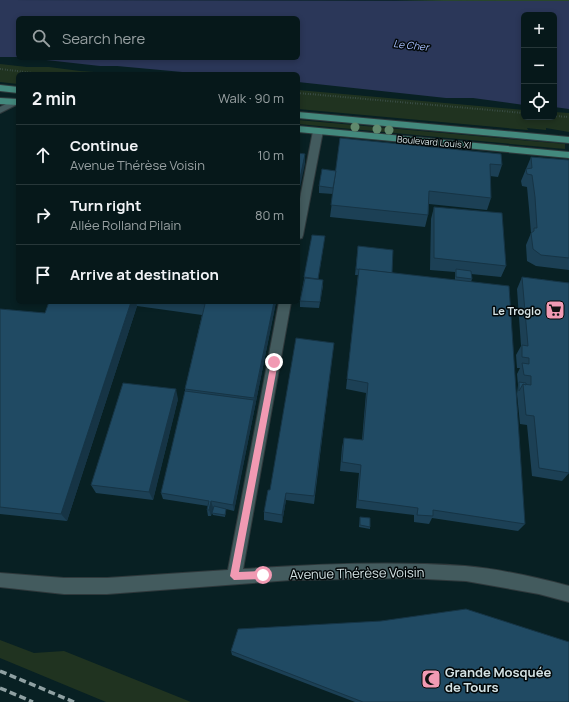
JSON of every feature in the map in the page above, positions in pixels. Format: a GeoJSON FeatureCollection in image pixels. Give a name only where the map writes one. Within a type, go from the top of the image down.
{"type":"FeatureCollection","features":[{"type":"Feature","properties":{"kind":"main road"},"geometry":{"type":"LineString","coordinates":[[0,88],[16,90]]}},
{"type":"Feature","properties":{"kind":"main road"},"geometry":{"type":"LineString","coordinates":[[0,101],[16,102]]}},
{"type":"Feature","properties":{"kind":"main road","name":"Boulevard Louis XI"},"geometry":{"type":"LineString","coordinates":[[300,115],[569,140]]}},
{"type":"Feature","properties":{"kind":"main road","name":"Boulevard Louis XI"},"geometry":{"type":"LineString","coordinates":[[300,129],[569,155]]}},
{"type":"Feature","properties":{"kind":"street"},"geometry":{"type":"LineString","coordinates":[[0,110],[16,102]]}},
{"type":"Feature","properties":{"kind":"street"},"geometry":{"type":"LineString","coordinates":[[300,225],[318,131]]}},
{"type":"Feature","properties":{"kind":"street"},"geometry":{"type":"LineString","coordinates":[[234,576],[286,304]]}},
{"type":"Feature","properties":{"kind":"street","name":"Avenue Thérèse Voisin"},"geometry":{"type":"LineString","coordinates":[[0,580],[64,586],[107,586],[291,573],[407,571],[466,574],[539,586],[569,594]]}},
{"type":"Feature","properties":{"kind":"path"},"geometry":{"type":"LineString","coordinates":[[0,69],[25,72]]}},
{"type":"Feature","properties":{"kind":"path"},"geometry":{"type":"LineString","coordinates":[[300,93],[521,113]]}},
{"type":"Feature","properties":{"kind":"path"},"geometry":{"type":"LineString","coordinates":[[557,116],[569,117]]}},
{"type":"Feature","properties":{"kind":"green space"},"geometry":{"type":"Polygon","coordinates":[[[394,0],[569,0],[569,1],[492,2],[394,0]]]}},
{"type":"Feature","properties":{"kind":"green space"},"geometry":{"type":"Polygon","coordinates":[[[0,64],[94,72],[16,72],[16,84],[0,82],[0,64]]]}},
{"type":"Feature","properties":{"kind":"green space"},"geometry":{"type":"Polygon","coordinates":[[[300,90],[521,110],[521,120],[557,120],[557,112],[569,113],[569,132],[546,128],[546,130],[527,128],[528,130],[300,109],[300,90]]]}},
{"type":"Feature","properties":{"kind":"green space"},"geometry":{"type":"Polygon","coordinates":[[[300,120],[565,144],[565,149],[300,124],[300,120]]]}},
{"type":"Feature","properties":{"kind":"green space"},"geometry":{"type":"Polygon","coordinates":[[[0,640],[34,653],[64,651],[191,702],[106,702],[0,658],[0,640]]]}},
{"type":"Feature","properties":{"kind":"water","name":"Le Cher"},"geometry":{"type":"Polygon","coordinates":[[[0,0],[569,1],[569,109],[557,107],[557,12],[521,12],[521,105],[473,98],[446,98],[300,82],[300,72],[182,72],[117,66],[100,66],[46,60],[300,60],[300,16],[16,16],[16,57],[0,57],[0,0]]]}},
{"type":"Feature","properties":{"kind":"building"},"geometry":{"type":"Polygon","coordinates":[[[340,138],[501,154],[502,165],[490,164],[491,198],[429,191],[428,215],[331,205],[340,138]]]}},
{"type":"Feature","properties":{"kind":"building"},"geometry":{"type":"Polygon","coordinates":[[[300,153],[305,154],[300,178],[300,153]]]}},
{"type":"Feature","properties":{"kind":"building"},"geometry":{"type":"Polygon","coordinates":[[[531,157],[569,160],[569,258],[541,255],[533,249],[531,233],[534,231],[534,228],[537,228],[535,197],[532,175],[527,174],[526,169],[532,168],[531,157]]]}},
{"type":"Feature","properties":{"kind":"building"},"geometry":{"type":"Polygon","coordinates":[[[322,169],[336,171],[333,188],[319,186],[322,169]]]}},
{"type":"Feature","properties":{"kind":"building"},"geometry":{"type":"Polygon","coordinates":[[[434,207],[502,213],[506,266],[434,258],[434,207]]]}},
{"type":"Feature","properties":{"kind":"building"},"geometry":{"type":"Polygon","coordinates":[[[312,235],[325,236],[318,279],[304,277],[312,235]]]}},
{"type":"Feature","properties":{"kind":"building"},"geometry":{"type":"Polygon","coordinates":[[[358,246],[393,250],[392,273],[356,269],[358,246]]]}},
{"type":"Feature","properties":{"kind":"building"},"geometry":{"type":"Polygon","coordinates":[[[359,269],[509,286],[525,524],[433,510],[433,516],[417,515],[418,508],[358,500],[361,465],[342,462],[344,438],[363,440],[368,383],[347,379],[359,269]]]}},
{"type":"Feature","properties":{"kind":"building"},"geometry":{"type":"Polygon","coordinates":[[[456,269],[471,271],[472,279],[456,277],[456,269]]]}},
{"type":"Feature","properties":{"kind":"building"},"geometry":{"type":"Polygon","coordinates":[[[522,277],[569,283],[569,473],[539,468],[534,416],[526,415],[523,384],[531,385],[531,376],[524,375],[522,363],[529,364],[529,358],[522,357],[522,345],[528,346],[522,277]]]}},
{"type":"Feature","properties":{"kind":"building"},"geometry":{"type":"Polygon","coordinates":[[[305,278],[323,280],[320,302],[300,301],[305,278]]]}},
{"type":"Feature","properties":{"kind":"building"},"geometry":{"type":"Polygon","coordinates":[[[48,304],[130,304],[61,514],[0,507],[0,309],[45,313],[48,304]]]}},
{"type":"Feature","properties":{"kind":"building"},"geometry":{"type":"Polygon","coordinates":[[[205,304],[274,304],[254,398],[185,389],[205,304]]]}},
{"type":"Feature","properties":{"kind":"building"},"geometry":{"type":"Polygon","coordinates":[[[296,338],[334,343],[314,496],[286,493],[282,515],[264,512],[268,490],[270,490],[296,338]]]}},
{"type":"Feature","properties":{"kind":"building"},"geometry":{"type":"Polygon","coordinates":[[[519,382],[526,383],[526,385],[523,384],[519,391],[519,382]]]}},
{"type":"Feature","properties":{"kind":"building"},"geometry":{"type":"Polygon","coordinates":[[[123,383],[176,389],[149,492],[91,485],[123,383]]]}},
{"type":"Feature","properties":{"kind":"building"},"geometry":{"type":"Polygon","coordinates":[[[185,391],[254,400],[233,505],[211,501],[209,510],[207,510],[209,501],[161,493],[185,391]]]}},
{"type":"Feature","properties":{"kind":"building"},"geometry":{"type":"Polygon","coordinates":[[[214,506],[226,509],[225,515],[212,513],[214,506]]]}},
{"type":"Feature","properties":{"kind":"building"},"geometry":{"type":"Polygon","coordinates":[[[360,517],[370,518],[370,527],[360,525],[360,517]]]}},
{"type":"Feature","properties":{"kind":"building","name":"Grande Mosquée de Tours"},"geometry":{"type":"Polygon","coordinates":[[[466,609],[569,642],[569,702],[363,702],[231,651],[238,629],[381,621],[466,609]]]}},
{"type":"Feature","properties":{"kind":"railway"},"geometry":{"type":"LineString","coordinates":[[0,671],[74,702]]}},
{"type":"Feature","properties":{"kind":"railway"},"geometry":{"type":"LineString","coordinates":[[0,688],[33,702]]}},
{"type":"Feature","properties":{"kind":"place","name":"Le Troglo"},"geometry":{"type":"Point","coordinates":[555,310]}},
{"type":"Feature","properties":{"kind":"place","name":"Grande Mosquée de Tours"},"geometry":{"type":"Point","coordinates":[431,679]}},
{"type":"Feature","properties":{"kind":"route"},"geometry":{"type":"LineString","coordinates":[[263,575],[234,576],[274,362]]}}]}
